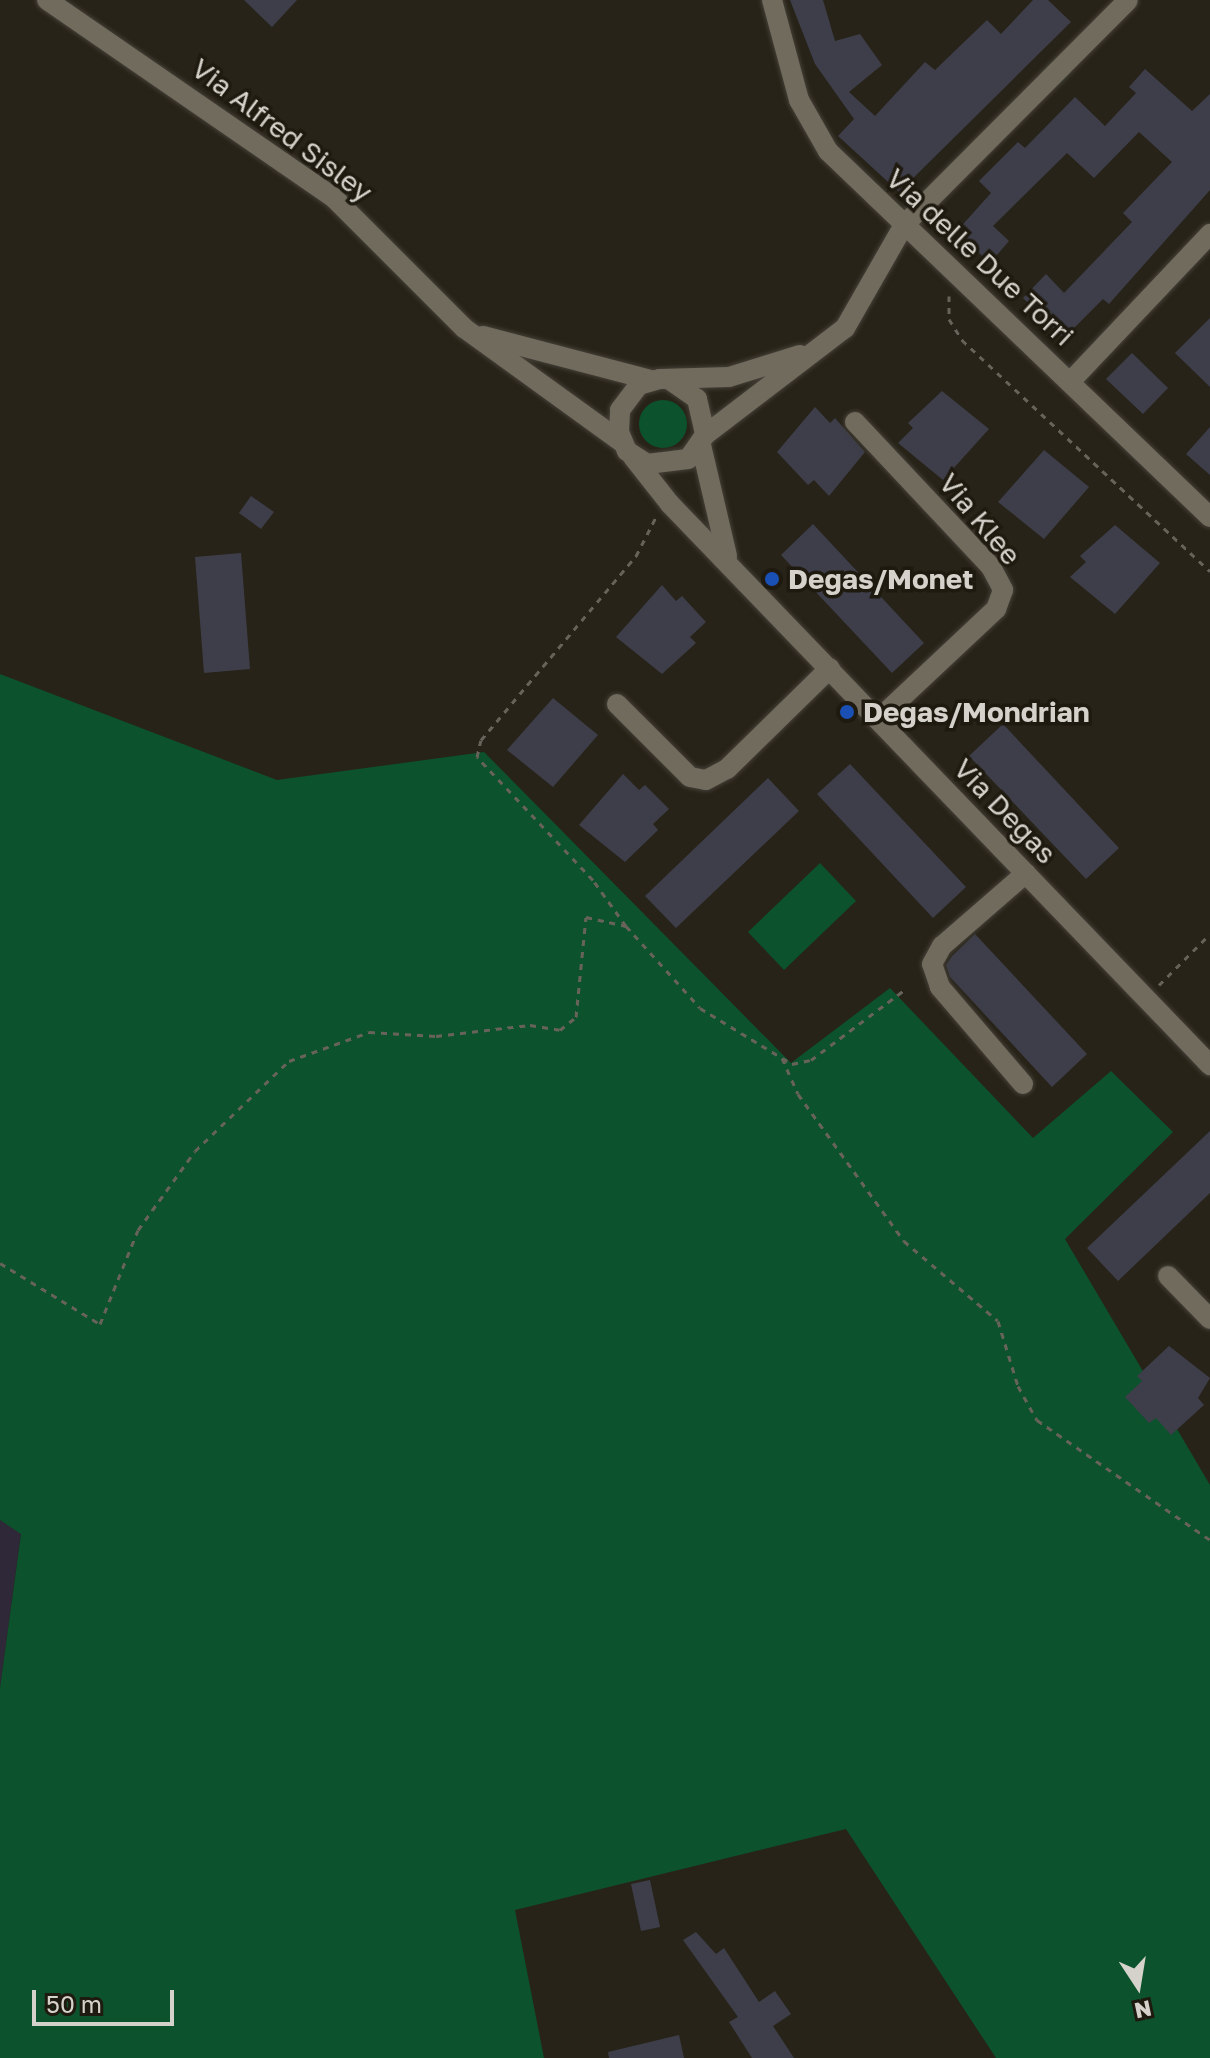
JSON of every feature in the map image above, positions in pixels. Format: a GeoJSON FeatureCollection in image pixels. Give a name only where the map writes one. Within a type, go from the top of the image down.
{"type":"FeatureCollection","features":[{"type":"Feature","properties":{"kind":"street","name":"Via Alfred Sisley"},"geometry":{"type":"LineString","coordinates":[[47,0],[334,198],[464,328],[628,450]]}},
{"type":"Feature","properties":{"kind":"street","name":"Via delle Due Torri"},"geometry":{"type":"LineString","coordinates":[[772,0],[810,127],[904,225],[1210,517]]}},
{"type":"Feature","properties":{"kind":"street"},"geometry":{"type":"LineString","coordinates":[[660,380],[631,393],[620,410],[628,450],[669,465],[688,459],[703,440],[854,317],[904,225],[1128,0]]}},
{"type":"Feature","properties":{"kind":"street"},"geometry":{"type":"LineString","coordinates":[[1070,382],[1210,234]]}},
{"type":"Feature","properties":{"kind":"street"},"geometry":{"type":"LineString","coordinates":[[464,328],[553,359],[660,380],[729,377],[807,355]]}},
{"type":"Feature","properties":{"kind":"street"},"geometry":{"type":"LineString","coordinates":[[660,380],[697,399],[728,560]]}},
{"type":"Feature","properties":{"kind":"street","name":"Via Klee"},"geometry":{"type":"LineString","coordinates":[[855,422],[991,567],[1003,590],[996,609],[879,719]]}},
{"type":"Feature","properties":{"kind":"street","name":"Via Degas"},"geometry":{"type":"LineString","coordinates":[[628,450],[665,499],[728,560],[1210,1065]]}},
{"type":"Feature","properties":{"kind":"street"},"geometry":{"type":"LineString","coordinates":[[617,704],[690,777],[706,780],[727,769],[830,668]]}},
{"type":"Feature","properties":{"kind":"street"},"geometry":{"type":"LineString","coordinates":[[1023,1084],[940,987],[932,964],[942,946],[1026,873]]}},
{"type":"Feature","properties":{"kind":"street"},"geometry":{"type":"LineString","coordinates":[[1168,1276],[1210,1319]]}},
{"type":"Feature","properties":{"kind":"path"},"geometry":{"type":"LineString","coordinates":[[956,274],[943,287],[951,298],[949,319],[962,340],[1210,571]]}},
{"type":"Feature","properties":{"kind":"path"},"geometry":{"type":"LineString","coordinates":[[665,499],[636,556],[481,740],[477,757],[593,880],[626,926],[700,1008],[792,1064],[811,1060],[903,991]]}},
{"type":"Feature","properties":{"kind":"path"},"geometry":{"type":"LineString","coordinates":[[0,1263],[100,1324],[146,1218],[195,1151],[289,1061],[369,1032],[436,1036],[530,1025],[560,1030],[576,1017],[586,917],[626,926]]}},
{"type":"Feature","properties":{"kind":"path"},"geometry":{"type":"LineString","coordinates":[[1146,998],[1210,934]]}},
{"type":"Feature","properties":{"kind":"path"},"geometry":{"type":"LineString","coordinates":[[782,1058],[798,1094],[904,1241],[998,1321],[1018,1386],[1037,1420],[1210,1540]]}},
{"type":"Feature","properties":{"kind":"shaded area"},"geometry":{"type":"Polygon","coordinates":[[[0,1520],[21,1533],[0,1688],[0,1520]]]}},
{"type":"Feature","properties":{"kind":"green space"},"geometry":{"type":"Polygon","coordinates":[[[663,400],[672,401],[680,407],[686,415],[686,433],[680,441],[672,447],[663,448],[654,447],[646,441],[640,433],[639,424],[640,415],[646,407],[654,401],[663,400]]]}},
{"type":"Feature","properties":{"kind":"green space"},"geometry":{"type":"Polygon","coordinates":[[[0,674],[277,780],[484,752],[791,1063],[890,988],[1033,1138],[1111,1071],[1173,1132],[1065,1239],[1210,1485],[1210,2058],[996,2058],[846,1829],[515,1910],[544,2058],[0,2058],[0,1688],[21,1534],[0,1520],[0,674]]]}},
{"type":"Feature","properties":{"kind":"green space"},"geometry":{"type":"Polygon","coordinates":[[[820,863],[856,901],[784,970],[748,932],[820,863]]]}},
{"type":"Feature","properties":{"kind":"building"},"geometry":{"type":"Polygon","coordinates":[[[244,0],[297,0],[272,27],[244,0]]]}},
{"type":"Feature","properties":{"kind":"building"},"geometry":{"type":"Polygon","coordinates":[[[790,0],[823,0],[835,41],[860,34],[882,65],[849,92],[875,116],[925,62],[935,70],[987,20],[1001,34],[1033,0],[1048,0],[1071,22],[899,192],[838,136],[854,119],[815,64],[790,0]]]}},
{"type":"Feature","properties":{"kind":"building"},"geometry":{"type":"Polygon","coordinates":[[[1145,69],[1192,111],[1210,94],[1210,190],[1109,304],[1103,299],[1064,338],[1023,298],[1046,274],[1064,293],[1132,222],[1123,213],[1172,162],[1139,132],[1094,178],[1067,153],[993,226],[1009,241],[990,263],[956,232],[991,193],[979,181],[1018,142],[1025,148],[1075,97],[1105,126],[1136,93],[1129,87],[1145,69]]]}},
{"type":"Feature","properties":{"kind":"building"},"geometry":{"type":"Polygon","coordinates":[[[1210,318],[1210,387],[1175,353],[1210,318]]]}},
{"type":"Feature","properties":{"kind":"building"},"geometry":{"type":"Polygon","coordinates":[[[1132,353],[1168,388],[1143,414],[1106,379],[1132,353]]]}},
{"type":"Feature","properties":{"kind":"building"},"geometry":{"type":"Polygon","coordinates":[[[942,391],[989,429],[943,480],[898,443],[913,428],[908,423],[942,391]]]}},
{"type":"Feature","properties":{"kind":"building"},"geometry":{"type":"Polygon","coordinates":[[[815,407],[830,423],[835,418],[865,452],[829,496],[814,480],[808,485],[777,452],[815,407]]]}},
{"type":"Feature","properties":{"kind":"building"},"geometry":{"type":"Polygon","coordinates":[[[1210,427],[1210,475],[1186,454],[1210,427]]]}},
{"type":"Feature","properties":{"kind":"building"},"geometry":{"type":"Polygon","coordinates":[[[1044,450],[1089,487],[1044,539],[998,502],[1044,450]]]}},
{"type":"Feature","properties":{"kind":"building"},"geometry":{"type":"Polygon","coordinates":[[[251,496],[274,512],[261,529],[239,513],[251,496]]]}},
{"type":"Feature","properties":{"kind":"building"},"geometry":{"type":"Polygon","coordinates":[[[813,524],[924,643],[892,673],[781,555],[813,524]]]}},
{"type":"Feature","properties":{"kind":"building"},"geometry":{"type":"Polygon","coordinates":[[[1115,525],[1160,563],[1115,614],[1070,577],[1086,562],[1080,556],[1115,525]]]}},
{"type":"Feature","properties":{"kind":"building"},"geometry":{"type":"Polygon","coordinates":[[[241,553],[250,669],[204,673],[195,557],[241,553]]]}},
{"type":"Feature","properties":{"kind":"building"},"geometry":{"type":"Polygon","coordinates":[[[662,585],[676,601],[682,596],[706,622],[690,637],[696,643],[662,674],[616,637],[662,585]]]}},
{"type":"Feature","properties":{"kind":"building"},"geometry":{"type":"Polygon","coordinates":[[[553,698],[598,735],[553,787],[507,750],[553,698]]]}},
{"type":"Feature","properties":{"kind":"building"},"geometry":{"type":"Polygon","coordinates":[[[1003,724],[1119,848],[1086,879],[969,756],[1003,724]]]}},
{"type":"Feature","properties":{"kind":"building"},"geometry":{"type":"Polygon","coordinates":[[[850,764],[966,887],[933,918],[817,794],[850,764]]]}},
{"type":"Feature","properties":{"kind":"building"},"geometry":{"type":"Polygon","coordinates":[[[623,774],[639,790],[645,785],[669,809],[653,824],[658,830],[625,862],[579,825],[623,774]]]}},
{"type":"Feature","properties":{"kind":"building"},"geometry":{"type":"Polygon","coordinates":[[[768,778],[799,811],[676,928],[645,896],[768,778]]]}},
{"type":"Feature","properties":{"kind":"building"},"geometry":{"type":"Polygon","coordinates":[[[975,934],[1087,1054],[1052,1087],[950,977],[946,965],[975,934]]]}},
{"type":"Feature","properties":{"kind":"building"},"geometry":{"type":"Polygon","coordinates":[[[1210,1131],[1210,1193],[1118,1281],[1087,1248],[1210,1131]]]}},
{"type":"Feature","properties":{"kind":"building"},"geometry":{"type":"Polygon","coordinates":[[[1169,1346],[1210,1378],[1198,1398],[1204,1405],[1171,1435],[1156,1418],[1149,1423],[1125,1397],[1142,1381],[1137,1376],[1169,1346]]]}},
{"type":"Feature","properties":{"kind":"building"},"geometry":{"type":"Polygon","coordinates":[[[650,1880],[660,1927],[641,1931],[631,1884],[650,1880]]]}},
{"type":"Feature","properties":{"kind":"building"},"geometry":{"type":"Polygon","coordinates":[[[696,1932],[716,1954],[724,1948],[759,2002],[775,1991],[791,2014],[773,2026],[794,2058],[752,2058],[729,2022],[738,2017],[683,1940],[696,1932]]]}},
{"type":"Feature","properties":{"kind":"building"},"geometry":{"type":"Polygon","coordinates":[[[679,2035],[684,2058],[609,2058],[608,2052],[679,2035]]]}},
{"type":"Feature","properties":{"kind":"place","name":"Degas/Monet"},"geometry":{"type":"Point","coordinates":[772,579]}},
{"type":"Feature","properties":{"kind":"place","name":"Degas/Mondrian"},"geometry":{"type":"Point","coordinates":[847,712]}}]}
